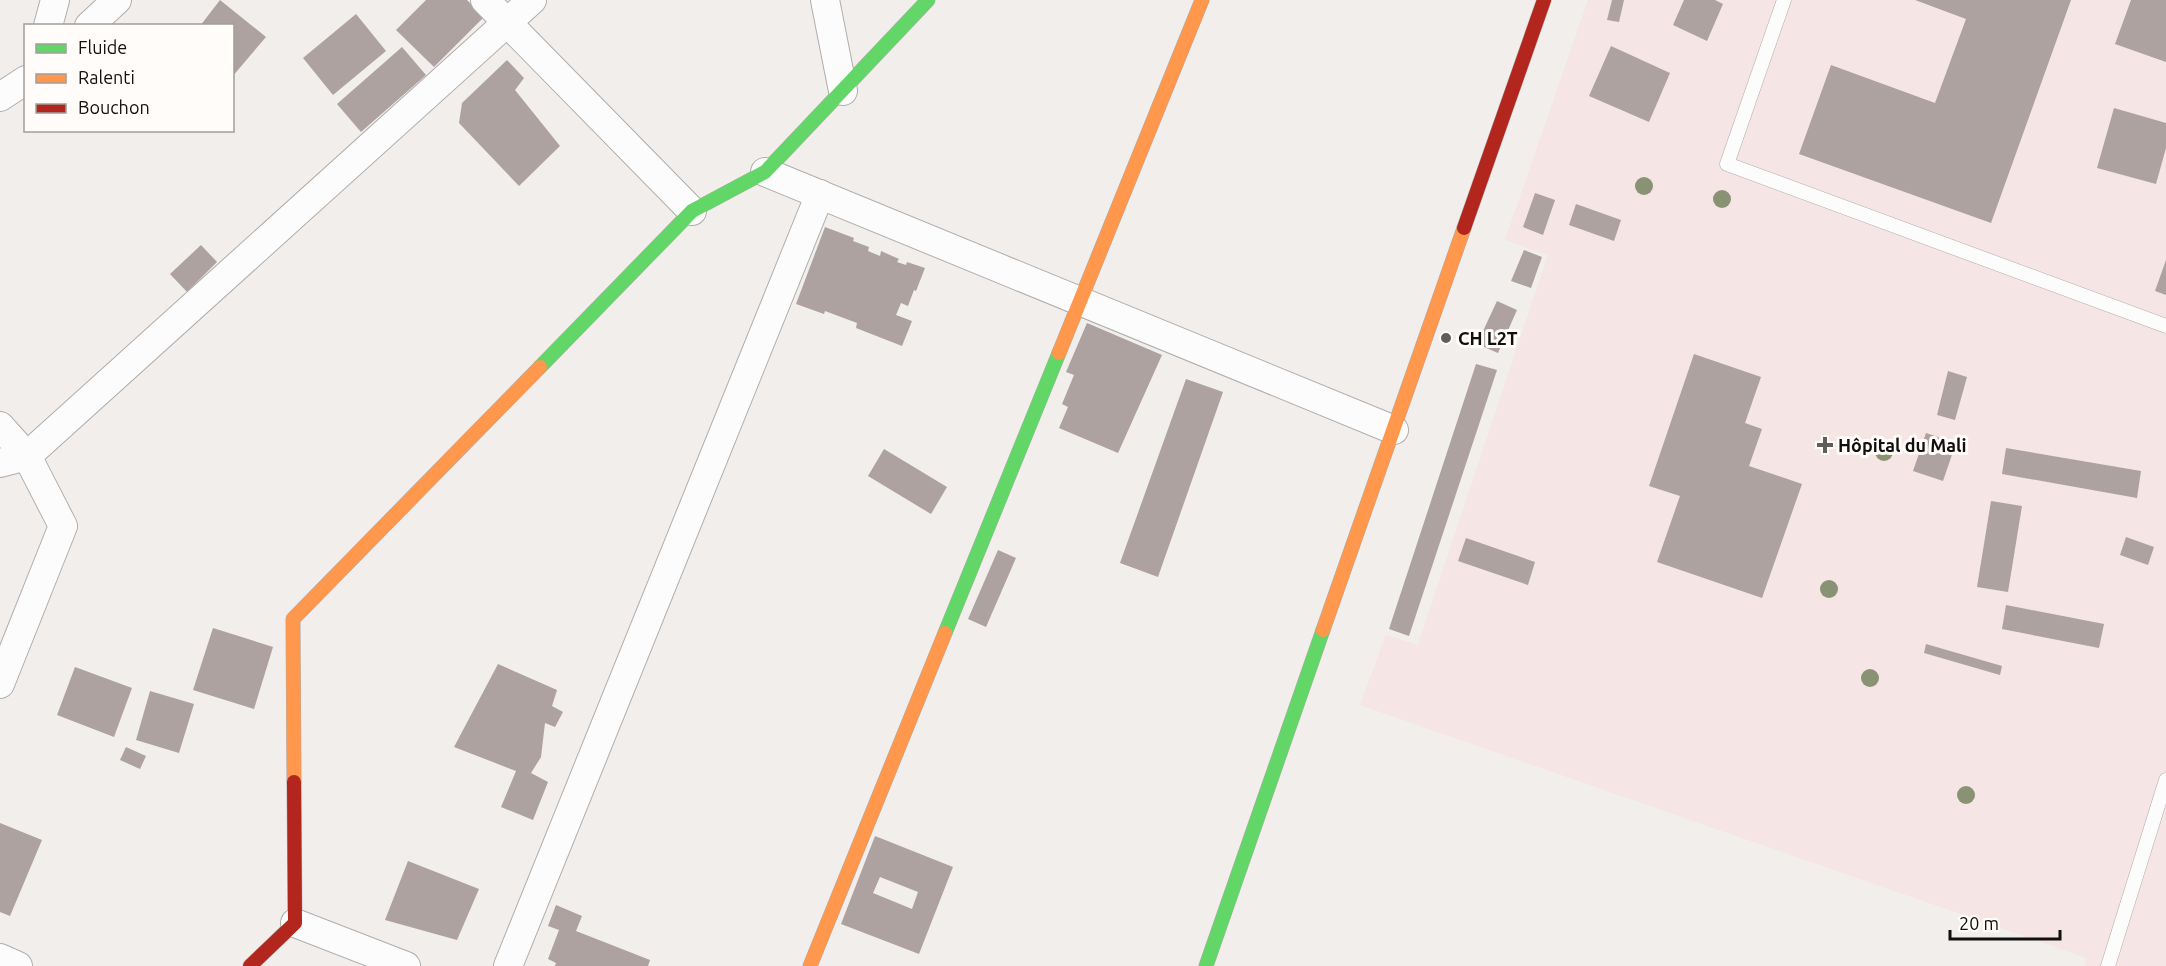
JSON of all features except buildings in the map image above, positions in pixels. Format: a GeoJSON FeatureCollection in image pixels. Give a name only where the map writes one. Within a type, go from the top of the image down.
{"type":"FeatureCollection","features":[{"type":"Feature","properties":{"kind":"street"},"geometry":{"type":"LineString","coordinates":[[49,24],[55,0]]}},
{"type":"Feature","properties":{"kind":"street"},"geometry":{"type":"LineString","coordinates":[[91,24],[117,0]]}},
{"type":"Feature","properties":{"kind":"street"},"geometry":{"type":"LineString","coordinates":[[485,0],[506,24],[692,211]]}},
{"type":"Feature","properties":{"kind":"street"},"geometry":{"type":"LineString","coordinates":[[14,459],[532,0]]}},
{"type":"Feature","properties":{"kind":"street"},"geometry":{"type":"LineString","coordinates":[[825,0],[843,91]]}},
{"type":"Feature","properties":{"kind":"street"},"geometry":{"type":"LineString","coordinates":[[250,966],[295,923],[293,619],[692,211],[765,172],[928,0]]}},
{"type":"Feature","properties":{"kind":"street"},"geometry":{"type":"LineString","coordinates":[[810,966],[1202,0]]}},
{"type":"Feature","properties":{"kind":"street"},"geometry":{"type":"LineString","coordinates":[[1206,966],[1544,0]]}},
{"type":"Feature","properties":{"kind":"street"},"geometry":{"type":"LineString","coordinates":[[0,97],[24,81]]}},
{"type":"Feature","properties":{"kind":"street"},"geometry":{"type":"LineString","coordinates":[[765,172],[1394,430]]}},
{"type":"Feature","properties":{"kind":"street"},"geometry":{"type":"LineString","coordinates":[[508,966],[820,194]]}},
{"type":"Feature","properties":{"kind":"street"},"geometry":{"type":"LineString","coordinates":[[0,426],[14,459],[63,526],[0,684]]}},
{"type":"Feature","properties":{"kind":"street"},"geometry":{"type":"LineString","coordinates":[[295,923],[406,966]]}},
{"type":"Feature","properties":{"kind":"street"},"geometry":{"type":"LineString","coordinates":[[0,958],[18,966]]}},
{"type":"Feature","properties":{"kind":"lane"},"geometry":{"type":"LineString","coordinates":[[1784,0],[1727,164],[2166,326]]}},
{"type":"Feature","properties":{"kind":"lane"},"geometry":{"type":"LineString","coordinates":[[2108,966],[2166,780]]}},
{"type":"Feature","properties":{"kind":"shaded area","name":"Hôpital du Mali"},"geometry":{"type":"Polygon","coordinates":[[[1588,0],[2166,0],[2166,966],[2085,966],[2087,958],[1360,705],[1386,635],[1418,645],[1548,255],[1505,240],[1588,0]]]}},
{"type":"Feature","properties":{"kind":"traffic: fast"},"geometry":{"type":"LineString","coordinates":[[540,367],[692,211],[765,172],[928,0]]}},
{"type":"Feature","properties":{"kind":"traffic: fast"},"geometry":{"type":"LineString","coordinates":[[945,633],[1059,353]]}},
{"type":"Feature","properties":{"kind":"traffic: fast"},"geometry":{"type":"LineString","coordinates":[[1206,966],[1323,630]]}},
{"type":"Feature","properties":{"kind":"traffic: slow"},"geometry":{"type":"LineString","coordinates":[[1059,353],[1202,0]]}},
{"type":"Feature","properties":{"kind":"traffic: slow"},"geometry":{"type":"LineString","coordinates":[[1323,630],[1464,228]]}},
{"type":"Feature","properties":{"kind":"traffic: slow"},"geometry":{"type":"LineString","coordinates":[[294,782],[293,619],[540,367]]}},
{"type":"Feature","properties":{"kind":"traffic: slow"},"geometry":{"type":"LineString","coordinates":[[810,966],[945,633]]}},
{"type":"Feature","properties":{"kind":"traffic: jam"},"geometry":{"type":"LineString","coordinates":[[1464,228],[1544,0]]}},
{"type":"Feature","properties":{"kind":"traffic: jam"},"geometry":{"type":"LineString","coordinates":[[250,966],[295,923],[294,782]]}},
{"type":"Feature","properties":{"kind":"place","name":"CH L2T"},"geometry":{"type":"Point","coordinates":[1446,338]}},
{"type":"Feature","properties":{"kind":"place","name":"Hôpital du Mali"},"geometry":{"type":"Point","coordinates":[1825,445]}}]}
